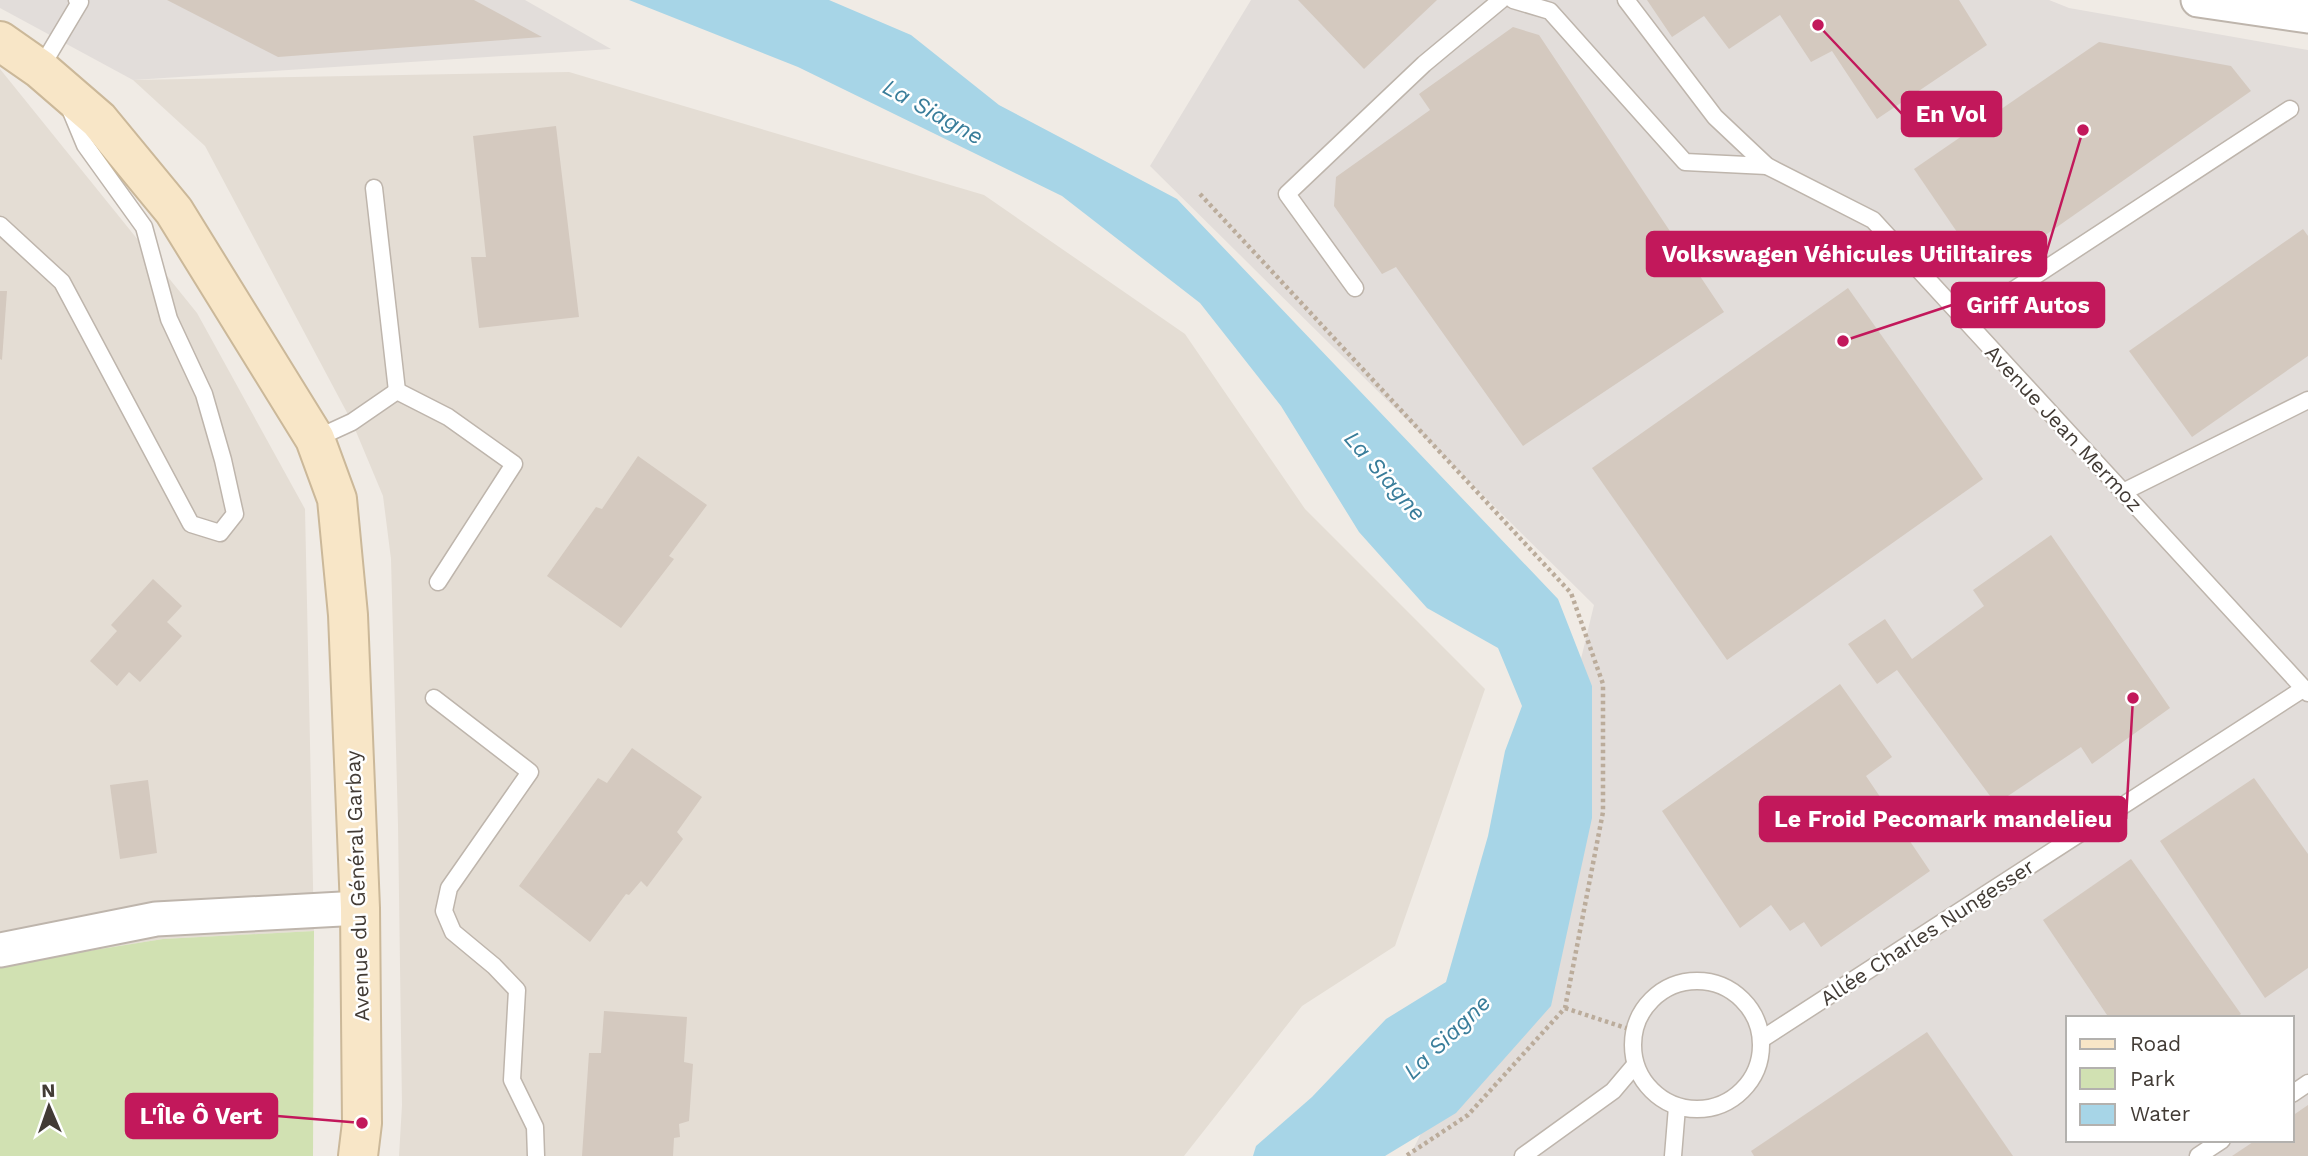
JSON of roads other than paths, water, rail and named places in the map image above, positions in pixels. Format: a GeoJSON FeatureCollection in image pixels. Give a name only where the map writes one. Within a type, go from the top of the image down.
{"type":"FeatureCollection","features":[{"type":"Feature","properties":{"kind":"main road","name":"Avenue du Général Garbay"},"geometry":{"type":"LineString","coordinates":[[0,41],[99,120],[174,212],[315,439],[337,499],[348,615],[360,908],[362,1123],[358,1156]]}},
{"type":"Feature","properties":{"kind":"street"},"geometry":{"type":"LineString","coordinates":[[2198,0],[2305,10]]}},
{"type":"Feature","properties":{"kind":"street"},"geometry":{"type":"LineString","coordinates":[[0,950],[156,919],[360,908]]}},
{"type":"Feature","properties":{"kind":"lane"},"geometry":{"type":"LineString","coordinates":[[0,225],[62,282],[191,524],[220,533],[235,514],[223,460],[204,394],[169,319],[144,227],[85,145],[51,80],[80,2],[77,0]]}},
{"type":"Feature","properties":{"kind":"lane"},"geometry":{"type":"LineString","coordinates":[[1355,288],[1287,194],[1424,64],[1501,0]]}},
{"type":"Feature","properties":{"kind":"lane"},"geometry":{"type":"LineString","coordinates":[[1513,0],[1550,10],[1685,162],[1767,166]]}},
{"type":"Feature","properties":{"kind":"lane"},"geometry":{"type":"LineString","coordinates":[[1626,0],[1715,117],[1767,166]]}},
{"type":"Feature","properties":{"kind":"lane"},"geometry":{"type":"LineString","coordinates":[[1966,321],[2290,110]]}},
{"type":"Feature","properties":{"kind":"lane","name":"Avenue Jean Mermoz"},"geometry":{"type":"LineString","coordinates":[[1767,166],[1873,219],[2306,691]]}},
{"type":"Feature","properties":{"kind":"lane"},"geometry":{"type":"LineString","coordinates":[[374,188],[397,391]]}},
{"type":"Feature","properties":{"kind":"lane"},"geometry":{"type":"LineString","coordinates":[[315,439],[352,422],[397,391]]}},
{"type":"Feature","properties":{"kind":"lane"},"geometry":{"type":"LineString","coordinates":[[397,391],[448,417],[513,464],[438,582]]}},
{"type":"Feature","properties":{"kind":"lane"},"geometry":{"type":"LineString","coordinates":[[2123,492],[2308,400]]}},
{"type":"Feature","properties":{"kind":"lane","name":"Allée Charles Nungesser"},"geometry":{"type":"LineString","coordinates":[[1762,1039],[2306,691]]}},
{"type":"Feature","properties":{"kind":"lane"},"geometry":{"type":"LineString","coordinates":[[434,698],[530,772],[449,888],[444,911],[453,932],[517,990],[512,1080],[535,1126],[536,1156]]}},
{"type":"Feature","properties":{"kind":"lane"},"geometry":{"type":"LineString","coordinates":[[1684,981],[1721,984],[1750,1007],[1762,1039],[1756,1074],[1736,1098],[1706,1110],[1677,1107],[1651,1092],[1635,1065],[1632,1044],[1639,1017],[1650,999],[1684,981]]}},
{"type":"Feature","properties":{"kind":"lane"},"geometry":{"type":"LineString","coordinates":[[1523,1156],[1613,1091],[1635,1065]]}},
{"type":"Feature","properties":{"kind":"lane"},"geometry":{"type":"LineString","coordinates":[[1673,1156],[1677,1107]]}},
{"type":"Feature","properties":{"kind":"lane"},"geometry":{"type":"LineString","coordinates":[[2198,1156],[2219,1142]]}},
{"type":"Feature","properties":{"kind":"water","name":"La Siagne"},"geometry":{"type":"Polygon","coordinates":[[[629,0],[829,0],[911,35],[999,105],[1177,199],[1558,599],[1592,686],[1592,818],[1551,1006],[1456,1113],[1385,1156],[1253,1156],[1256,1146],[1312,1097],[1386,1019],[1446,982],[1488,836],[1505,751],[1522,706],[1498,648],[1427,608],[1359,532],[1281,406],[1200,303],[1062,196],[798,67],[629,0]]]}},
{"type":"Feature","properties":{"kind":"place","name":"En Vol"},"geometry":{"type":"Point","coordinates":[1818,25]}},
{"type":"Feature","properties":{"kind":"place","name":"Volkswagen Véhicules Utilitaires"},"geometry":{"type":"Point","coordinates":[2083,130]}},
{"type":"Feature","properties":{"kind":"place","name":"Griff Autos"},"geometry":{"type":"Point","coordinates":[1843,341]}},
{"type":"Feature","properties":{"kind":"place","name":"Le Froid Pecomark mandelieu"},"geometry":{"type":"Point","coordinates":[2133,698]}},
{"type":"Feature","properties":{"kind":"place","name":"L'Île Ô Vert"},"geometry":{"type":"Point","coordinates":[362,1123]}}]}
